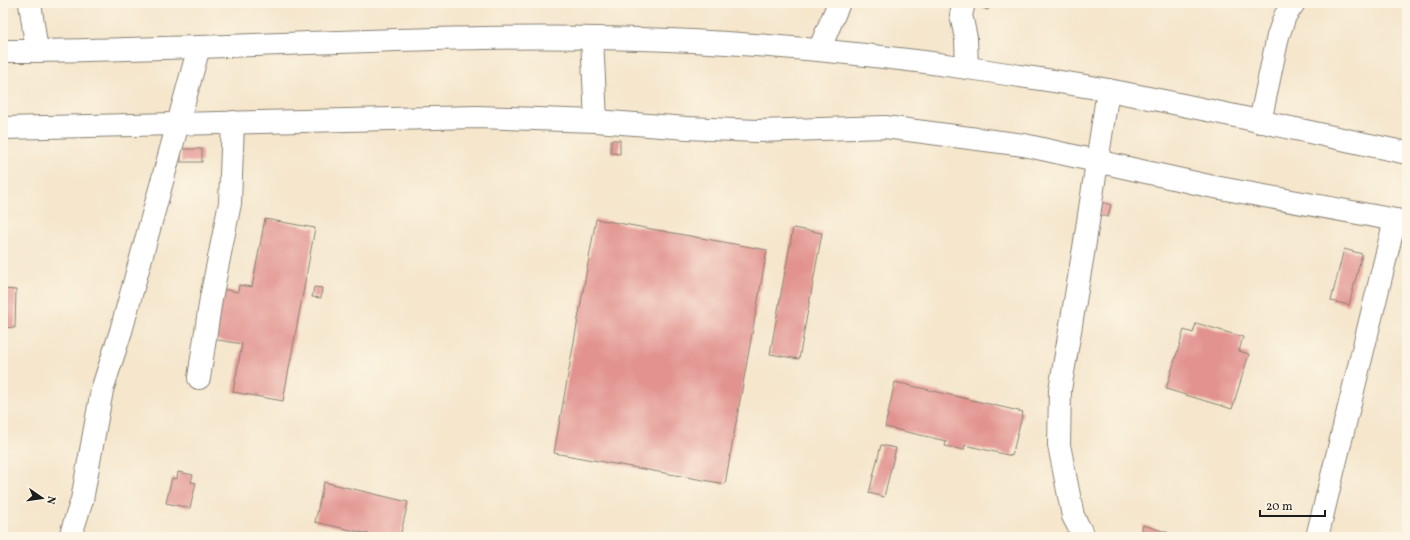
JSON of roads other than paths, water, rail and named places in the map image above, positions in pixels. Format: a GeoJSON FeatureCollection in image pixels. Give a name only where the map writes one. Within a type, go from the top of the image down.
{"type":"FeatureCollection","features":[{"type":"Feature","properties":{"kind":"main road"},"geometry":{"type":"LineString","coordinates":[[30,3],[37,51]]}},
{"type":"Feature","properties":{"kind":"main road"},"geometry":{"type":"LineString","coordinates":[[819,50],[839,3]]}},
{"type":"Feature","properties":{"kind":"main road"},"geometry":{"type":"LineString","coordinates":[[964,3],[961,15],[966,38],[967,68]]}},
{"type":"Feature","properties":{"kind":"main road"},"geometry":{"type":"LineString","coordinates":[[1260,122],[1278,36],[1285,16],[1294,3]]}},
{"type":"Feature","properties":{"kind":"main road"},"geometry":{"type":"LineString","coordinates":[[3,51],[199,47],[481,38],[592,38],[697,41],[819,50],[967,68],[1108,90],[1407,153]]}},
{"type":"Feature","properties":{"kind":"main road"},"geometry":{"type":"LineString","coordinates":[[592,38],[596,121]]}},
{"type":"Feature","properties":{"kind":"main road"},"geometry":{"type":"LineString","coordinates":[[70,537],[82,500],[102,390],[121,331],[199,47]]}},
{"type":"Feature","properties":{"kind":"main road"},"geometry":{"type":"LineString","coordinates":[[1084,537],[1073,516],[1059,446],[1060,390],[1108,90]]}},
{"type":"Feature","properties":{"kind":"main road"},"geometry":{"type":"LineString","coordinates":[[3,128],[477,117],[596,121],[687,128],[757,131],[885,127],[1024,144],[1209,186],[1401,221],[1317,537]]}},
{"type":"Feature","properties":{"kind":"main road"},"geometry":{"type":"LineString","coordinates":[[199,378],[230,203],[233,122]]}}]}
